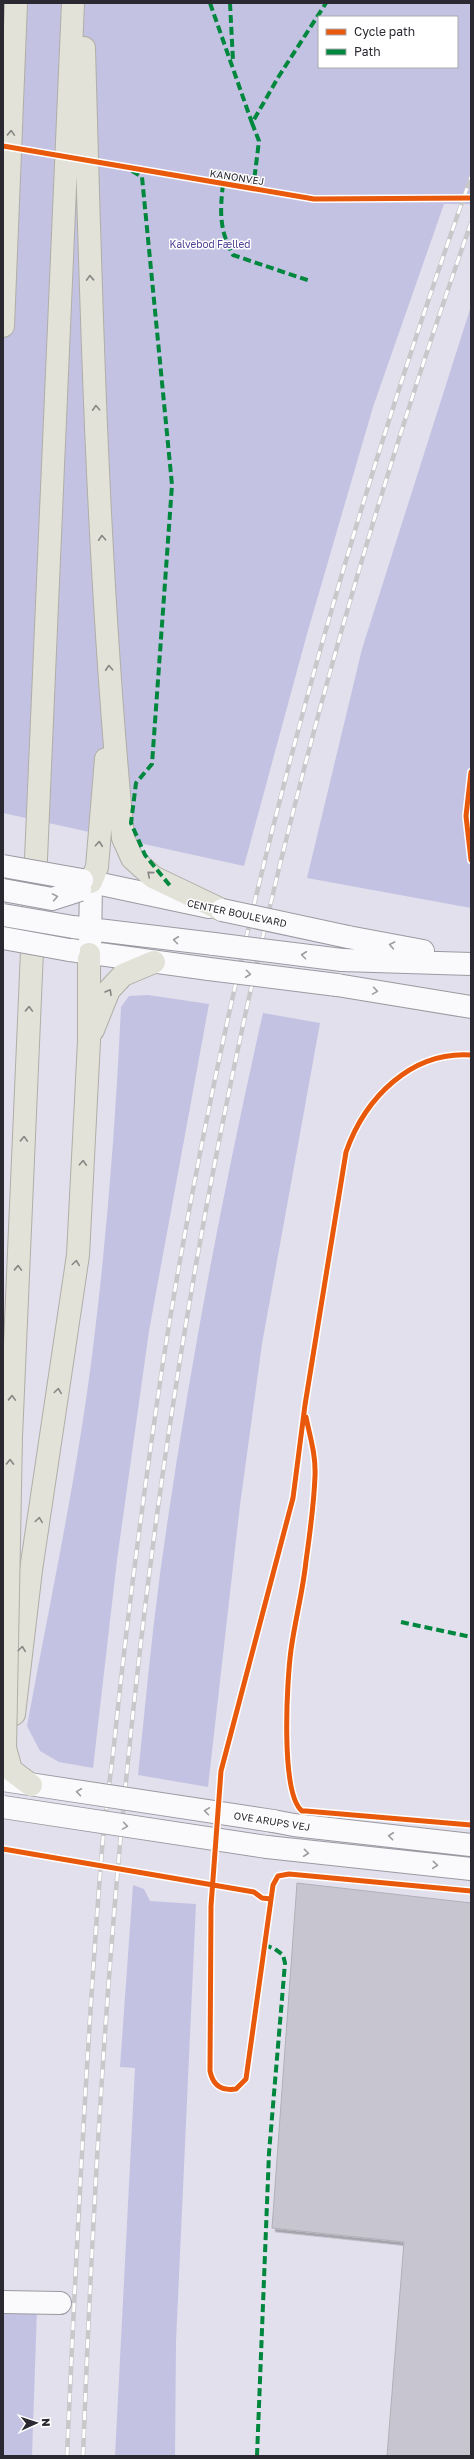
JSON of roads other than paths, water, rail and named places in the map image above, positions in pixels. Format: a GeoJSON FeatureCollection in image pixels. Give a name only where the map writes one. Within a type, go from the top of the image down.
{"type":"FeatureCollection","features":[{"type":"Feature","properties":{"kind":"highway"},"geometry":{"type":"LineString","coordinates":[[3,326],[16,3]]}},
{"type":"Feature","properties":{"kind":"highway"},"geometry":{"type":"LineString","coordinates":[[31,1784],[11,1770],[5,1748],[11,1437],[72,3]]}},
{"type":"Feature","properties":{"kind":"highway"},"geometry":{"type":"LineString","coordinates":[[83,3],[91,310],[110,706],[124,838],[132,858],[153,877],[222,910]]}},
{"type":"Feature","properties":{"kind":"highway"},"geometry":{"type":"LineString","coordinates":[[84,884],[97,868],[110,706]]}},
{"type":"Feature","properties":{"kind":"highway"},"geometry":{"type":"LineString","coordinates":[[3,1799],[32,1570],[78,1255],[89,1041],[79,952]]}},
{"type":"Feature","properties":{"kind":"highway"},"geometry":{"type":"LineString","coordinates":[[89,1041],[109,990],[123,975],[154,962]]}},
{"type":"Feature","properties":{"kind":"street","name":"CENTER BOULEVARD"},"geometry":{"type":"LineString","coordinates":[[3,866],[84,884],[222,910],[471,962]]}},
{"type":"Feature","properties":{"kind":"street"},"geometry":{"type":"LineString","coordinates":[[3,890],[52,899],[84,884],[82,929],[79,952]]}},
{"type":"Feature","properties":{"kind":"street"},"geometry":{"type":"LineString","coordinates":[[3,915],[82,929],[342,960],[471,962]]}},
{"type":"Feature","properties":{"kind":"street"},"geometry":{"type":"LineString","coordinates":[[3,938],[79,952],[337,985],[471,1007]]}},
{"type":"Feature","properties":{"kind":"street","name":"OVE ARUPS VEJ"},"geometry":{"type":"LineString","coordinates":[[3,1780],[273,1820],[294,1825],[471,1845]]}},
{"type":"Feature","properties":{"kind":"street"},"geometry":{"type":"LineString","coordinates":[[3,1807],[267,1847],[471,1869]]}},
{"type":"Feature","properties":{"kind":"street"},"geometry":{"type":"LineString","coordinates":[[3,2302],[60,2303]]}},
{"type":"Feature","properties":{"kind":"railway"},"geometry":{"type":"LineString","coordinates":[[67,2456],[86,2077],[103,1836],[124,1649],[143,1506],[163,1362],[189,1211],[219,1061],[252,911],[290,762],[330,615],[374,468],[421,322],[471,177]]}},
{"type":"Feature","properties":{"kind":"railway"},"geometry":{"type":"LineString","coordinates":[[83,2456],[88,2327],[102,2070],[123,1814],[151,1558],[169,1431],[194,1277],[223,1124],[255,971],[291,820],[331,669],[374,519],[421,371],[471,223]]}},
{"type":"Feature","properties":{"kind":"park label","name":"Kalvebod Fælled"},"geometry":{"type":"Point","coordinates":[210,244]}}]}
